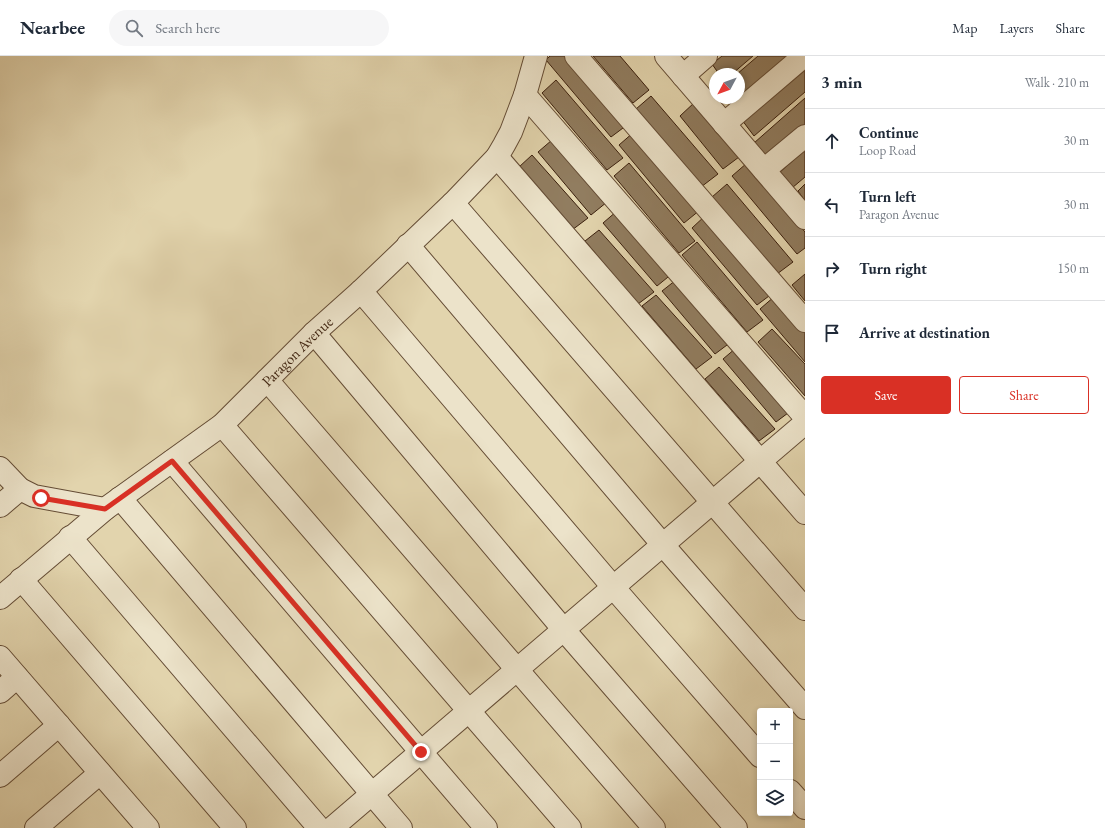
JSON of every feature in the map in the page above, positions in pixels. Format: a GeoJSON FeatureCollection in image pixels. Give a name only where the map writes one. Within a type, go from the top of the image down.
{"type":"FeatureCollection","features":[{"type":"Feature","properties":{"kind":"street","name":"Paragon Avenue"},"geometry":{"type":"LineString","coordinates":[[0,598],[70,537],[112,504],[222,425],[314,333],[361,291],[453,202],[497,157],[511,132],[525,95],[536,56]]}},
{"type":"Feature","properties":{"kind":"street"},"geometry":{"type":"LineString","coordinates":[[576,56],[805,321]]}},
{"type":"Feature","properties":{"kind":"street"},"geometry":{"type":"LineString","coordinates":[[666,56],[805,218]]}},
{"type":"Feature","properties":{"kind":"street"},"geometry":{"type":"LineString","coordinates":[[683,76],[706,56]]}},
{"type":"Feature","properties":{"kind":"street"},"geometry":{"type":"LineString","coordinates":[[724,124],[804,56]]}},
{"type":"Feature","properties":{"kind":"street"},"geometry":{"type":"LineString","coordinates":[[525,95],[805,417]]}},
{"type":"Feature","properties":{"kind":"street"},"geometry":{"type":"LineString","coordinates":[[764,170],[805,136]]}},
{"type":"Feature","properties":{"kind":"street"},"geometry":{"type":"LineString","coordinates":[[497,157],[805,513]]}},
{"type":"Feature","properties":{"kind":"street"},"geometry":{"type":"LineString","coordinates":[[453,202],[805,610]]}},
{"type":"Feature","properties":{"kind":"street"},"geometry":{"type":"LineString","coordinates":[[408,245],[663,545],[805,708]]}},
{"type":"Feature","properties":{"kind":"street"},"geometry":{"type":"LineString","coordinates":[[361,291],[613,588],[757,753]]}},
{"type":"Feature","properties":{"kind":"street"},"geometry":{"type":"LineString","coordinates":[[314,333],[564,630],[736,828]]}},
{"type":"Feature","properties":{"kind":"street"},"geometry":{"type":"LineString","coordinates":[[267,380],[654,828]]}},
{"type":"Feature","properties":{"kind":"street"},"geometry":{"type":"LineString","coordinates":[[332,828],[805,423]]}},
{"type":"Feature","properties":{"kind":"street"},"geometry":{"type":"LineString","coordinates":[[222,425],[570,828]]}},
{"type":"Feature","properties":{"kind":"street"},"geometry":{"type":"LineString","coordinates":[[172,461],[486,828]]}},
{"type":"Feature","properties":{"kind":"street"},"geometry":{"type":"LineString","coordinates":[[0,468],[20,489],[41,498],[112,504],[372,794],[400,828]]}},
{"type":"Feature","properties":{"kind":"street"},"geometry":{"type":"LineString","coordinates":[[0,506],[20,489]]}},
{"type":"Feature","properties":{"kind":"street"},"geometry":{"type":"LineString","coordinates":[[70,537],[319,828]]}},
{"type":"Feature","properties":{"kind":"street"},"geometry":{"type":"LineString","coordinates":[[21,580],[235,828]]}},
{"type":"Feature","properties":{"kind":"street"},"geometry":{"type":"LineString","coordinates":[[0,658],[100,773],[141,826]]}},
{"type":"Feature","properties":{"kind":"street"},"geometry":{"type":"LineString","coordinates":[[0,692],[17,677]]}},
{"type":"Feature","properties":{"kind":"street"},"geometry":{"type":"LineString","coordinates":[[0,776],[59,725]]}},
{"type":"Feature","properties":{"kind":"street"},"geometry":{"type":"LineString","coordinates":[[36,828],[100,773]]}},
{"type":"Feature","properties":{"kind":"street"},"geometry":{"type":"LineString","coordinates":[[793,794],[805,808]]}},
{"type":"Feature","properties":{"kind":"building"},"geometry":{"type":"Polygon","coordinates":[[[550,56],[568,56],[627,125],[611,137],[546,60],[550,56]]]}},
{"type":"Feature","properties":{"kind":"building"},"geometry":{"type":"Polygon","coordinates":[[[593,56],[620,56],[649,90],[633,103],[593,56]]]}},
{"type":"Feature","properties":{"kind":"building"},"geometry":{"type":"Polygon","coordinates":[[[722,56],[753,56],[739,68],[715,68],[712,64],[722,56]]]}},
{"type":"Feature","properties":{"kind":"building"},"geometry":{"type":"Polygon","coordinates":[[[758,56],[788,56],[745,93],[744,68],[758,56]]]}},
{"type":"Feature","properties":{"kind":"building"},"geometry":{"type":"Polygon","coordinates":[[[805,65],[805,92],[754,136],[742,120],[805,65]]]}},
{"type":"Feature","properties":{"kind":"building"},"geometry":{"type":"Polygon","coordinates":[[[556,80],[623,158],[607,170],[542,93],[556,80]]]}},
{"type":"Feature","properties":{"kind":"building"},"geometry":{"type":"Polygon","coordinates":[[[651,96],[718,174],[701,187],[636,109],[651,96]]]}},
{"type":"Feature","properties":{"kind":"building"},"geometry":{"type":"Polygon","coordinates":[[[805,98],[805,125],[766,159],[754,143],[805,98]]]}},
{"type":"Feature","properties":{"kind":"building"},"geometry":{"type":"Polygon","coordinates":[[[695,102],[739,157],[723,169],[680,116],[695,102]]]}},
{"type":"Feature","properties":{"kind":"building"},"geometry":{"type":"Polygon","coordinates":[[[634,132],[700,210],[684,223],[619,145],[634,132]]]}},
{"type":"Feature","properties":{"kind":"building"},"geometry":{"type":"Polygon","coordinates":[[[552,140],[607,202],[591,215],[538,152],[552,140]]]}},
{"type":"Feature","properties":{"kind":"building"},"geometry":{"type":"Polygon","coordinates":[[[805,150],[805,177],[792,188],[780,172],[805,150]]]}},
{"type":"Feature","properties":{"kind":"building"},"geometry":{"type":"Polygon","coordinates":[[[532,155],[588,218],[572,230],[519,167],[532,155]]]}},
{"type":"Feature","properties":{"kind":"building"},"geometry":{"type":"Polygon","coordinates":[[[629,163],[695,241],[679,253],[614,176],[629,163]]]}},
{"type":"Feature","properties":{"kind":"building"},"geometry":{"type":"Polygon","coordinates":[[[747,163],[805,232],[805,248],[797,254],[732,176],[747,163]]]}},
{"type":"Feature","properties":{"kind":"building"},"geometry":{"type":"Polygon","coordinates":[[[727,184],[793,262],[777,274],[712,197],[727,184]]]}},
{"type":"Feature","properties":{"kind":"building"},"geometry":{"type":"Polygon","coordinates":[[[805,184],[805,201],[798,191],[805,184]]]}},
{"type":"Feature","properties":{"kind":"building"},"geometry":{"type":"Polygon","coordinates":[[[617,211],[673,273],[657,286],[603,223],[617,211]]]}},
{"type":"Feature","properties":{"kind":"building"},"geometry":{"type":"Polygon","coordinates":[[[706,215],[773,293],[757,305],[692,228],[706,215]]]}},
{"type":"Feature","properties":{"kind":"building"},"geometry":{"type":"Polygon","coordinates":[[[599,230],[654,292],[638,304],[585,241],[599,230]]]}},
{"type":"Feature","properties":{"kind":"building"},"geometry":{"type":"Polygon","coordinates":[[[697,242],[763,320],[747,332],[682,255],[697,242]]]}},
{"type":"Feature","properties":{"kind":"building"},"geometry":{"type":"Polygon","coordinates":[[[805,274],[805,301],[792,285],[805,274]]]}},
{"type":"Feature","properties":{"kind":"building"},"geometry":{"type":"Polygon","coordinates":[[[676,280],[731,342],[715,354],[662,291],[676,280]]]}},
{"type":"Feature","properties":{"kind":"building"},"geometry":{"type":"Polygon","coordinates":[[[656,295],[712,357],[696,369],[642,306],[656,295]]]}},
{"type":"Feature","properties":{"kind":"building"},"geometry":{"type":"Polygon","coordinates":[[[775,296],[805,331],[805,362],[760,309],[775,296]]]}},
{"type":"Feature","properties":{"kind":"building"},"geometry":{"type":"Polygon","coordinates":[[[772,329],[805,364],[805,396],[758,342],[772,329]]]}},
{"type":"Feature","properties":{"kind":"building"},"geometry":{"type":"Polygon","coordinates":[[[736,348],[792,410],[776,422],[723,359],[736,348]]]}},
{"type":"Feature","properties":{"kind":"building"},"geometry":{"type":"Polygon","coordinates":[[[719,367],[775,429],[759,441],[705,379],[719,367]]]}},
{"type":"Feature","properties":{"kind":"route"},"geometry":{"type":"LineString","coordinates":[[41,498],[105,509],[172,461],[421,752]]}}]}
